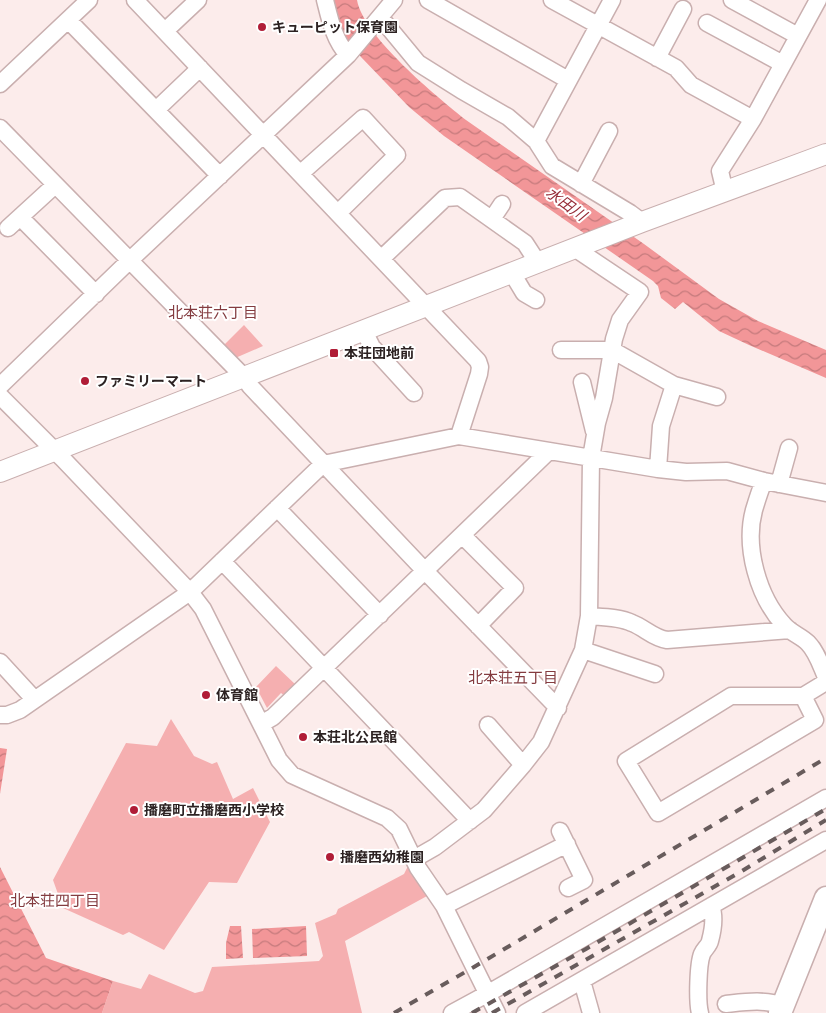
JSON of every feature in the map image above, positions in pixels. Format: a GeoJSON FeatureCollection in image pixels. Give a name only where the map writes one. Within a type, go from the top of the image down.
{"type":"FeatureCollection","features":[{"type":"Feature","properties":{"kind":"main road"},"geometry":{"type":"LineString","coordinates":[[781,1009],[819,934],[826,898]]}},
{"type":"Feature","properties":{"kind":"street"},"geometry":{"type":"LineString","coordinates":[[0,84],[89,0]]}},
{"type":"Feature","properties":{"kind":"street"},"geometry":{"type":"LineString","coordinates":[[135,0],[478,362],[480,367],[459,436]]}},
{"type":"Feature","properties":{"kind":"street"},"geometry":{"type":"LineString","coordinates":[[165,31],[198,0]]}},
{"type":"Feature","properties":{"kind":"street"},"geometry":{"type":"LineString","coordinates":[[326,0],[335,36],[348,55]]}},
{"type":"Feature","properties":{"kind":"street"},"geometry":{"type":"LineString","coordinates":[[0,386],[129,261],[348,55],[394,0]]}},
{"type":"Feature","properties":{"kind":"street"},"geometry":{"type":"LineString","coordinates":[[428,0],[449,5],[568,80]]}},
{"type":"Feature","properties":{"kind":"street"},"geometry":{"type":"LineString","coordinates":[[552,0],[676,68],[691,85],[753,119]]}},
{"type":"Feature","properties":{"kind":"street"},"geometry":{"type":"LineString","coordinates":[[536,141],[612,0]]}},
{"type":"Feature","properties":{"kind":"street"},"geometry":{"type":"LineString","coordinates":[[732,0],[798,36]]}},
{"type":"Feature","properties":{"kind":"street"},"geometry":{"type":"LineString","coordinates":[[725,192],[720,171],[753,119],[818,0]]}},
{"type":"Feature","properties":{"kind":"street"},"geometry":{"type":"LineString","coordinates":[[657,58],[683,9]]}},
{"type":"Feature","properties":{"kind":"street"},"geometry":{"type":"LineString","coordinates":[[380,18],[418,63],[508,117],[536,141],[552,166],[630,212],[642,222]]}},
{"type":"Feature","properties":{"kind":"street"},"geometry":{"type":"LineString","coordinates":[[68,20],[220,176]]}},
{"type":"Feature","properties":{"kind":"street"},"geometry":{"type":"LineString","coordinates":[[707,22],[783,64]]}},
{"type":"Feature","properties":{"kind":"street"},"geometry":{"type":"LineString","coordinates":[[156,110],[200,68]]}},
{"type":"Feature","properties":{"kind":"street"},"geometry":{"type":"LineString","coordinates":[[301,174],[363,118],[397,155],[338,213]]}},
{"type":"Feature","properties":{"kind":"street"},"geometry":{"type":"LineString","coordinates":[[0,128],[243,376],[250,386],[323,464],[558,708]]}},
{"type":"Feature","properties":{"kind":"street"},"geometry":{"type":"LineString","coordinates":[[580,184],[609,131]]}},
{"type":"Feature","properties":{"kind":"street"},"geometry":{"type":"LineString","coordinates":[[0,472],[642,222],[826,154]]}},
{"type":"Feature","properties":{"kind":"street"},"geometry":{"type":"LineString","coordinates":[[55,185],[14,223],[96,294]]}},
{"type":"Feature","properties":{"kind":"street"},"geometry":{"type":"LineString","coordinates":[[381,258],[445,198],[460,197],[525,243],[538,263]]}},
{"type":"Feature","properties":{"kind":"street"},"geometry":{"type":"LineString","coordinates":[[492,220],[502,204]]}},
{"type":"Feature","properties":{"kind":"street"},"geometry":{"type":"LineString","coordinates":[[414,859],[435,848],[484,810],[523,765],[541,742],[584,650],[589,616],[591,458],[612,350],[620,320],[640,292],[576,249]]}},
{"type":"Feature","properties":{"kind":"street"},"geometry":{"type":"LineString","coordinates":[[512,273],[524,293],[536,300]]}},
{"type":"Feature","properties":{"kind":"street"},"geometry":{"type":"LineString","coordinates":[[364,330],[372,347],[414,393]]}},
{"type":"Feature","properties":{"kind":"street"},"geometry":{"type":"LineString","coordinates":[[560,350],[612,350],[674,385],[717,396]]}},
{"type":"Feature","properties":{"kind":"street"},"geometry":{"type":"LineString","coordinates":[[582,382],[595,434]]}},
{"type":"Feature","properties":{"kind":"street"},"geometry":{"type":"LineString","coordinates":[[658,469],[661,426],[674,385]]}},
{"type":"Feature","properties":{"kind":"street"},"geometry":{"type":"LineString","coordinates":[[0,396],[190,592],[203,609],[279,760],[292,775],[387,818],[399,829],[426,881],[444,906],[498,1013]]}},
{"type":"Feature","properties":{"kind":"street"},"geometry":{"type":"LineString","coordinates":[[0,715],[7,715],[20,710],[190,592],[323,464],[459,436],[658,469],[686,472],[727,471],[771,482],[826,492]]}},
{"type":"Feature","properties":{"kind":"street"},"geometry":{"type":"LineString","coordinates":[[789,448],[753,512],[753,560],[759,585],[767,600],[784,625],[809,644],[826,677]]}},
{"type":"Feature","properties":{"kind":"street"},"geometry":{"type":"LineString","coordinates":[[261,724],[273,717],[324,669],[549,451]]}},
{"type":"Feature","properties":{"kind":"street"},"geometry":{"type":"LineString","coordinates":[[277,508],[380,615]]}},
{"type":"Feature","properties":{"kind":"street"},"geometry":{"type":"LineString","coordinates":[[463,536],[515,588],[478,626]]}},
{"type":"Feature","properties":{"kind":"street"},"geometry":{"type":"LineString","coordinates":[[222,561],[470,821]]}},
{"type":"Feature","properties":{"kind":"street"},"geometry":{"type":"LineString","coordinates":[[589,616],[626,620],[634,623],[652,636],[667,640],[790,630]]}},
{"type":"Feature","properties":{"kind":"street"},"geometry":{"type":"LineString","coordinates":[[584,650],[655,674]]}},
{"type":"Feature","properties":{"kind":"street"},"geometry":{"type":"LineString","coordinates":[[0,662],[34,699]]}},
{"type":"Feature","properties":{"kind":"street"},"geometry":{"type":"LineString","coordinates":[[803,696],[815,720],[658,814],[626,761],[731,696],[803,696],[826,682]]}},
{"type":"Feature","properties":{"kind":"street"},"geometry":{"type":"LineString","coordinates":[[488,725],[523,765]]}},
{"type":"Feature","properties":{"kind":"street"},"geometry":{"type":"LineString","coordinates":[[452,1013],[826,798]]}},
{"type":"Feature","properties":{"kind":"street"},"geometry":{"type":"LineString","coordinates":[[444,906],[563,838],[584,880],[568,888]]}},
{"type":"Feature","properties":{"kind":"street"},"geometry":{"type":"LineString","coordinates":[[525,1013],[826,840]]}},
{"type":"Feature","properties":{"kind":"street"},"geometry":{"type":"LineString","coordinates":[[695,1003],[702,955],[710,942],[714,914],[711,906]]}},
{"type":"Feature","properties":{"kind":"street"},"geometry":{"type":"LineString","coordinates":[[582,981],[591,1013]]}},
{"type":"Feature","properties":{"kind":"street"},"geometry":{"type":"LineString","coordinates":[[726,1004],[774,1003],[781,1009]]}},
{"type":"Feature","properties":{"kind":"shaded area"},"geometry":{"type":"Polygon","coordinates":[[[244,325],[263,346],[233,359],[222,347],[244,325]]]}},
{"type":"Feature","properties":{"kind":"shaded area"},"geometry":{"type":"Polygon","coordinates":[[[276,666],[296,685],[286,697],[281,693],[267,708],[256,687],[276,666]]]}},
{"type":"Feature","properties":{"kind":"shaded area"},"geometry":{"type":"Polygon","coordinates":[[[171,719],[194,756],[212,764],[217,762],[233,799],[253,788],[270,822],[237,883],[209,882],[164,950],[129,932],[123,935],[63,908],[53,880],[126,743],[157,746],[171,719]]]}},
{"type":"Feature","properties":{"kind":"shaded area"},"geometry":{"type":"Polygon","coordinates":[[[408,866],[427,896],[345,941],[362,1013],[102,1013],[113,981],[141,989],[149,974],[195,993],[203,991],[212,967],[319,961],[323,956],[315,923],[336,914],[338,909],[404,874],[408,866]]]}},
{"type":"Feature","properties":{"kind":"water","name":"水田川"},"geometry":{"type":"Polygon","coordinates":[[[331,0],[357,0],[362,15],[386,48],[453,110],[719,299],[758,321],[826,350],[826,378],[719,331],[683,302],[675,309],[661,298],[658,286],[653,281],[444,136],[409,107],[361,57],[341,30],[331,0]]]}},
{"type":"Feature","properties":{"kind":"water"},"geometry":{"type":"Polygon","coordinates":[[[0,748],[7,749],[0,794],[0,748]]]}},
{"type":"Feature","properties":{"kind":"water"},"geometry":{"type":"Polygon","coordinates":[[[0,867],[46,958],[113,981],[102,1013],[0,1013],[0,867]]]}},
{"type":"Feature","properties":{"kind":"water"},"geometry":{"type":"Polygon","coordinates":[[[230,926],[241,926],[243,958],[226,959],[226,943],[230,926]]]}},
{"type":"Feature","properties":{"kind":"water"},"geometry":{"type":"Polygon","coordinates":[[[306,926],[307,956],[253,958],[252,929],[306,926]]]}},
{"type":"Feature","properties":{"kind":"railway"},"geometry":{"type":"LineString","coordinates":[[394,1013],[826,758]]}},
{"type":"Feature","properties":{"kind":"railway"},"geometry":{"type":"LineString","coordinates":[[472,1013],[826,809]]}},
{"type":"Feature","properties":{"kind":"railway"},"geometry":{"type":"LineString","coordinates":[[492,1013],[742,871],[826,820]]}},
{"type":"Feature","properties":{"kind":"place","name":"キューピット保育園"},"geometry":{"type":"Point","coordinates":[262,27]}},
{"type":"Feature","properties":{"kind":"place","name":"本荘団地前"},"geometry":{"type":"Point","coordinates":[334,353]}},
{"type":"Feature","properties":{"kind":"place","name":"ファミリーマート"},"geometry":{"type":"Point","coordinates":[85,381]}},
{"type":"Feature","properties":{"kind":"place","name":"体育館"},"geometry":{"type":"Point","coordinates":[206,695]}},
{"type":"Feature","properties":{"kind":"place","name":"本荘北公民館"},"geometry":{"type":"Point","coordinates":[303,737]}},
{"type":"Feature","properties":{"kind":"place","name":"播磨町立播磨西小学校"},"geometry":{"type":"Point","coordinates":[134,810]}},
{"type":"Feature","properties":{"kind":"place","name":"播磨西幼稚園"},"geometry":{"type":"Point","coordinates":[330,857]}},
{"type":"Feature","properties":{"kind":"district","name":"北本荘六丁目"},"geometry":{"type":"Point","coordinates":[213,313]}},
{"type":"Feature","properties":{"kind":"district","name":"北本荘五丁目"},"geometry":{"type":"Point","coordinates":[513,678]}},
{"type":"Feature","properties":{"kind":"district","name":"北本荘四丁目"},"geometry":{"type":"Point","coordinates":[55,901]}}]}
